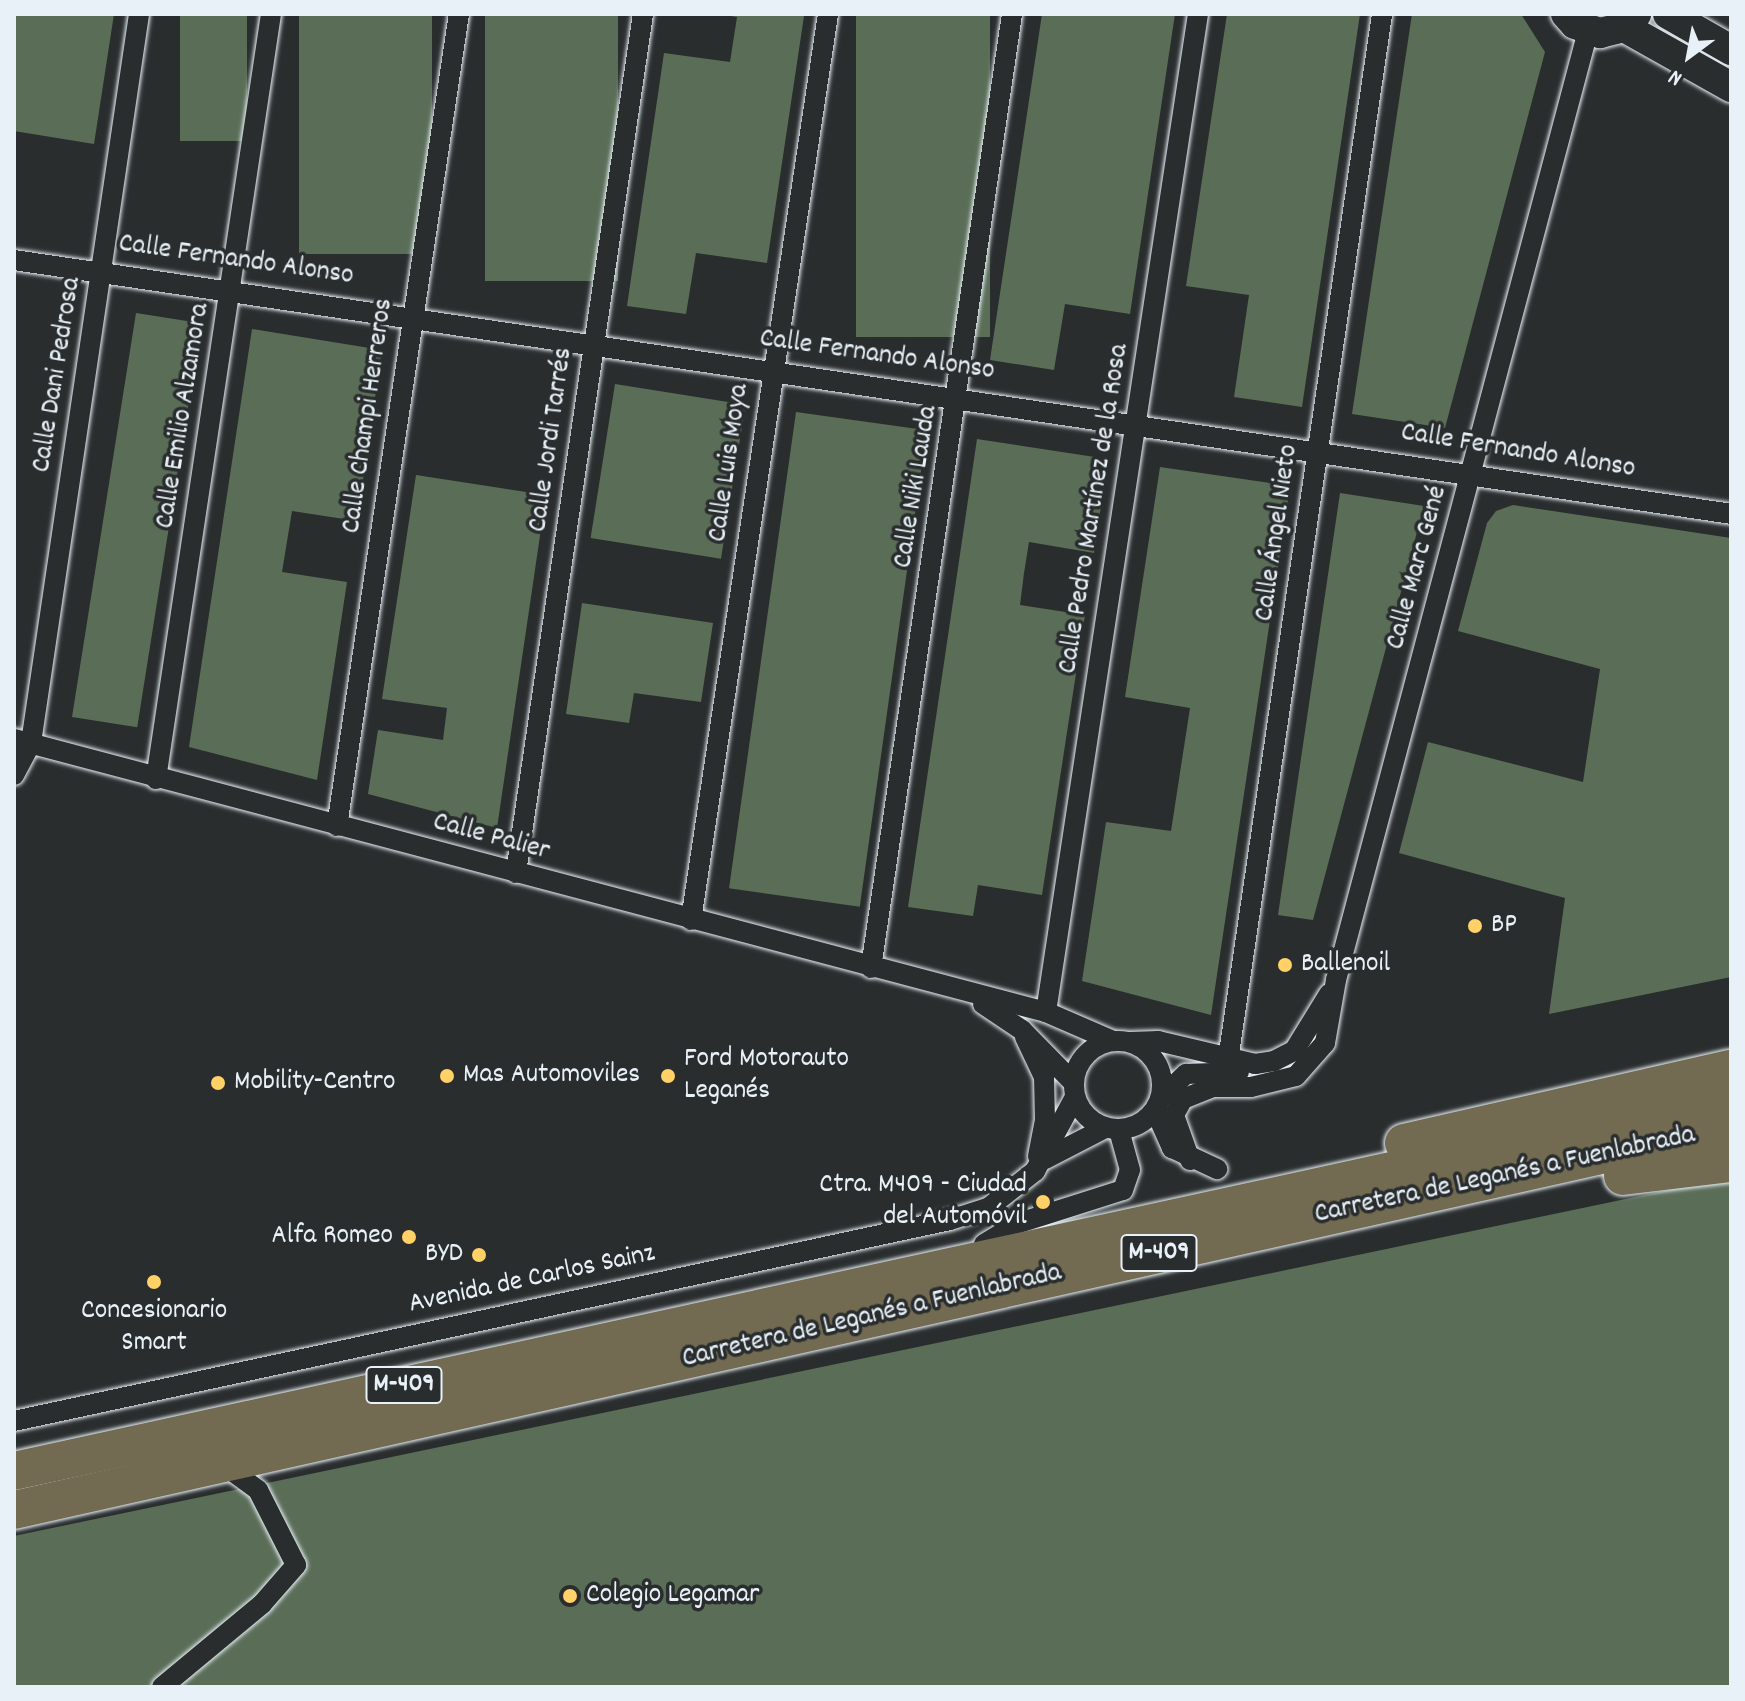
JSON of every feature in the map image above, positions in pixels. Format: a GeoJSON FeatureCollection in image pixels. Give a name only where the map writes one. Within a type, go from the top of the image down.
{"type":"FeatureCollection","features":[{"type":"Feature","properties":{"kind":"highway","name":"M-409"},"geometry":{"type":"LineString","coordinates":[[793,1299],[853,1276],[1731,1069]]}},
{"type":"Feature","properties":{"kind":"highway","name":"Carretera de Leganés a Fuenlabrada"},"geometry":{"type":"LineString","coordinates":[[14,1471],[793,1299],[925,1276],[1731,1097]]}},
{"type":"Feature","properties":{"kind":"highway","name":"Carretera de Leganés a Fuenlabrada"},"geometry":{"type":"LineString","coordinates":[[15,1510],[1731,1126]]}},
{"type":"Feature","properties":{"kind":"highway","name":"M-409"},"geometry":{"type":"LineString","coordinates":[[587,1382],[704,1371],[1731,1152]]}},
{"type":"Feature","properties":{"kind":"highway","name":"M-409"},"geometry":{"type":"LineString","coordinates":[[1623,1176],[1731,1163]]}},
{"type":"Feature","properties":{"kind":"street","name":"Calle Dani Pedrosa"},"geometry":{"type":"LineString","coordinates":[[14,775],[23,741],[102,269],[139,14]]}},
{"type":"Feature","properties":{"kind":"street","name":"Calle Emilio Alzamora"},"geometry":{"type":"LineString","coordinates":[[156,779],[271,14]]}},
{"type":"Feature","properties":{"kind":"street","name":"Calle Champi Herreros"},"geometry":{"type":"LineString","coordinates":[[337,826],[459,14]]}},
{"type":"Feature","properties":{"kind":"street","name":"Calle Jordi Tarrés"},"geometry":{"type":"LineString","coordinates":[[516,873],[643,14]]}},
{"type":"Feature","properties":{"kind":"street","name":"Calle Luis Moya"},"geometry":{"type":"LineString","coordinates":[[691,920],[828,14]]}},
{"type":"Feature","properties":{"kind":"street","name":"Calle Niki Lauda"},"geometry":{"type":"LineString","coordinates":[[871,968],[959,396],[1012,14]]}},
{"type":"Feature","properties":{"kind":"street","name":"Calle Pedro Martínez de la Rosa"},"geometry":{"type":"LineString","coordinates":[[1046,1012],[1198,14]]}},
{"type":"Feature","properties":{"kind":"street","name":"Calle Ángel Nieto"},"geometry":{"type":"LineString","coordinates":[[1228,1060],[1382,14]]}},
{"type":"Feature","properties":{"kind":"street"},"geometry":{"type":"LineString","coordinates":[[1668,14],[1731,50]]}},
{"type":"Feature","properties":{"kind":"street"},"geometry":{"type":"LineString","coordinates":[[1577,22],[1630,20],[1731,87]]}},
{"type":"Feature","properties":{"kind":"street","name":"Calle Marc Gené"},"geometry":{"type":"LineString","coordinates":[[1336,980],[1472,473],[1577,22]]}},
{"type":"Feature","properties":{"kind":"street","name":"Calle Fernando Alonso"},"geometry":{"type":"LineString","coordinates":[[14,260],[232,288],[1731,514]]}},
{"type":"Feature","properties":{"kind":"street","name":"Calle Palier"},"geometry":{"type":"LineString","coordinates":[[23,741],[156,779],[1046,1012],[1120,1042],[1158,1041],[1255,1064],[1294,1051],[1336,980]]}},
{"type":"Feature","properties":{"kind":"street"},"geometry":{"type":"LineString","coordinates":[[1190,1160],[1174,1115],[1183,1099],[1212,1087],[1251,1087],[1296,1076],[1319,1053],[1330,1023],[1336,980]]}},
{"type":"Feature","properties":{"kind":"street","name":"Calle Palier"},"geometry":{"type":"LineString","coordinates":[[954,989],[1022,1030],[1074,1089]]}},
{"type":"Feature","properties":{"kind":"street"},"geometry":{"type":"LineString","coordinates":[[1217,1169],[1190,1160],[1172,1148],[1158,1104],[1160,1070],[1153,1058],[1120,1042],[1086,1054],[1074,1089],[1081,1111],[1112,1129],[1133,1127],[1158,1104],[1186,1074],[1274,1070],[1300,1057],[1330,1023]]}},
{"type":"Feature","properties":{"kind":"street"},"geometry":{"type":"LineString","coordinates":[[1022,1030],[1045,1088],[1040,1165]]}},
{"type":"Feature","properties":{"kind":"street","name":"Avenida de Carlos Sainz"},"geometry":{"type":"LineString","coordinates":[[1040,1165],[1074,1089]]}},
{"type":"Feature","properties":{"kind":"street"},"geometry":{"type":"LineString","coordinates":[[984,1244],[1019,1223],[1123,1190],[1130,1170],[1112,1129]]}},
{"type":"Feature","properties":{"kind":"street","name":"Avenida de Carlos Sainz"},"geometry":{"type":"LineString","coordinates":[[14,1421],[950,1220],[988,1208],[1040,1165],[1112,1129]]}},
{"type":"Feature","properties":{"kind":"street"},"geometry":{"type":"LineString","coordinates":[[162,1687],[262,1604],[296,1565],[258,1490],[224,1465]]}},
{"type":"Feature","properties":{"kind":"green space"},"geometry":{"type":"Polygon","coordinates":[[[14,14],[114,14],[94,144],[14,131],[14,14]]]}},
{"type":"Feature","properties":{"kind":"green space"},"geometry":{"type":"Polygon","coordinates":[[[180,14],[247,14],[247,141],[180,141],[180,14]]]}},
{"type":"Feature","properties":{"kind":"green space"},"geometry":{"type":"Polygon","coordinates":[[[299,14],[432,14],[432,254],[299,254],[299,14]]]}},
{"type":"Feature","properties":{"kind":"green space"},"geometry":{"type":"Polygon","coordinates":[[[485,14],[618,14],[618,281],[485,281],[485,14]]]}},
{"type":"Feature","properties":{"kind":"green space"},"geometry":{"type":"Polygon","coordinates":[[[718,14],[804,16],[767,263],[696,253],[686,314],[627,306],[664,53],[730,62],[737,17],[718,14]]]}},
{"type":"Feature","properties":{"kind":"green space"},"geometry":{"type":"Polygon","coordinates":[[[856,14],[990,14],[990,337],[856,337],[856,14]]]}},
{"type":"Feature","properties":{"kind":"green space"},"geometry":{"type":"Polygon","coordinates":[[[1042,14],[1175,14],[1130,314],[1065,304],[1054,370],[990,360],[1042,14]]]}},
{"type":"Feature","properties":{"kind":"green space"},"geometry":{"type":"Polygon","coordinates":[[[1227,14],[1360,14],[1302,407],[1234,397],[1249,295],[1186,286],[1227,14]]]}},
{"type":"Feature","properties":{"kind":"green space"},"geometry":{"type":"Polygon","coordinates":[[[1412,14],[1521,14],[1545,52],[1445,428],[1352,414],[1412,14]]]}},
{"type":"Feature","properties":{"kind":"green space"},"geometry":{"type":"Polygon","coordinates":[[[136,313],[201,323],[137,727],[72,717],[136,313]]]}},
{"type":"Feature","properties":{"kind":"green space"},"geometry":{"type":"Polygon","coordinates":[[[252,329],[382,350],[357,521],[292,511],[282,572],[347,582],[317,780],[189,747],[252,329]]]}},
{"type":"Feature","properties":{"kind":"green space"},"geometry":{"type":"Polygon","coordinates":[[[615,384],[745,405],[721,559],[591,538],[615,384]]]}},
{"type":"Feature","properties":{"kind":"green space"},"geometry":{"type":"Polygon","coordinates":[[[796,412],[927,430],[860,907],[729,888],[796,412]]]}},
{"type":"Feature","properties":{"kind":"green space"},"geometry":{"type":"Polygon","coordinates":[[[977,439],[1108,459],[1094,553],[1029,542],[1024,573],[1020,605],[1085,615],[1042,895],[978,885],[973,916],[908,907],[977,439]]]}},
{"type":"Feature","properties":{"kind":"green space"},"geometry":{"type":"Polygon","coordinates":[[[1160,467],[1290,486],[1211,1015],[1082,981],[1106,822],[1171,831],[1190,708],[1125,697],[1160,467]]]}},
{"type":"Feature","properties":{"kind":"green space"},"geometry":{"type":"Polygon","coordinates":[[[416,475],[546,495],[497,828],[368,794],[378,730],[443,740],[447,708],[382,699],[416,475]]]}},
{"type":"Feature","properties":{"kind":"green space"},"geometry":{"type":"Polygon","coordinates":[[[1340,493],[1424,506],[1313,920],[1278,915],[1340,493]]]}},
{"type":"Feature","properties":{"kind":"green space"},"geometry":{"type":"Polygon","coordinates":[[[1513,505],[1731,538],[1731,977],[1549,1014],[1565,898],[1399,853],[1428,742],[1583,782],[1600,669],[1458,631],[1487,523],[1496,511],[1513,505]]]}},
{"type":"Feature","properties":{"kind":"green space"},"geometry":{"type":"Polygon","coordinates":[[[582,603],[713,623],[701,702],[634,693],[629,723],[566,714],[582,603]]]}},
{"type":"Feature","properties":{"kind":"green space"},"geometry":{"type":"Polygon","coordinates":[[[1731,1177],[1731,1687],[14,1687],[14,1536],[1731,1177]]]}},
{"type":"Feature","properties":{"kind":"place","name":"BP"},"geometry":{"type":"Point","coordinates":[1475,926]}},
{"type":"Feature","properties":{"kind":"place","name":"Ballenoil"},"geometry":{"type":"Point","coordinates":[1285,965]}},
{"type":"Feature","properties":{"kind":"place","name":"Mas Automoviles"},"geometry":{"type":"Point","coordinates":[447,1076]}},
{"type":"Feature","properties":{"kind":"place","name":"Ford Motorauto Leganés"},"geometry":{"type":"Point","coordinates":[668,1076]}},
{"type":"Feature","properties":{"kind":"place","name":"Mobility-Centro"},"geometry":{"type":"Point","coordinates":[218,1083]}},
{"type":"Feature","properties":{"kind":"place","name":"Ctra. M409 - Ciudad del Automóvil"},"geometry":{"type":"Point","coordinates":[1043,1202]}},
{"type":"Feature","properties":{"kind":"place","name":"Alfa Romeo"},"geometry":{"type":"Point","coordinates":[409,1237]}},
{"type":"Feature","properties":{"kind":"place","name":"BYD"},"geometry":{"type":"Point","coordinates":[479,1255]}},
{"type":"Feature","properties":{"kind":"place","name":"Concesionario Smart"},"geometry":{"type":"Point","coordinates":[154,1282]}},
{"type":"Feature","properties":{"kind":"place","name":"Colegio Legamar"},"geometry":{"type":"Point","coordinates":[570,1596]}}]}
